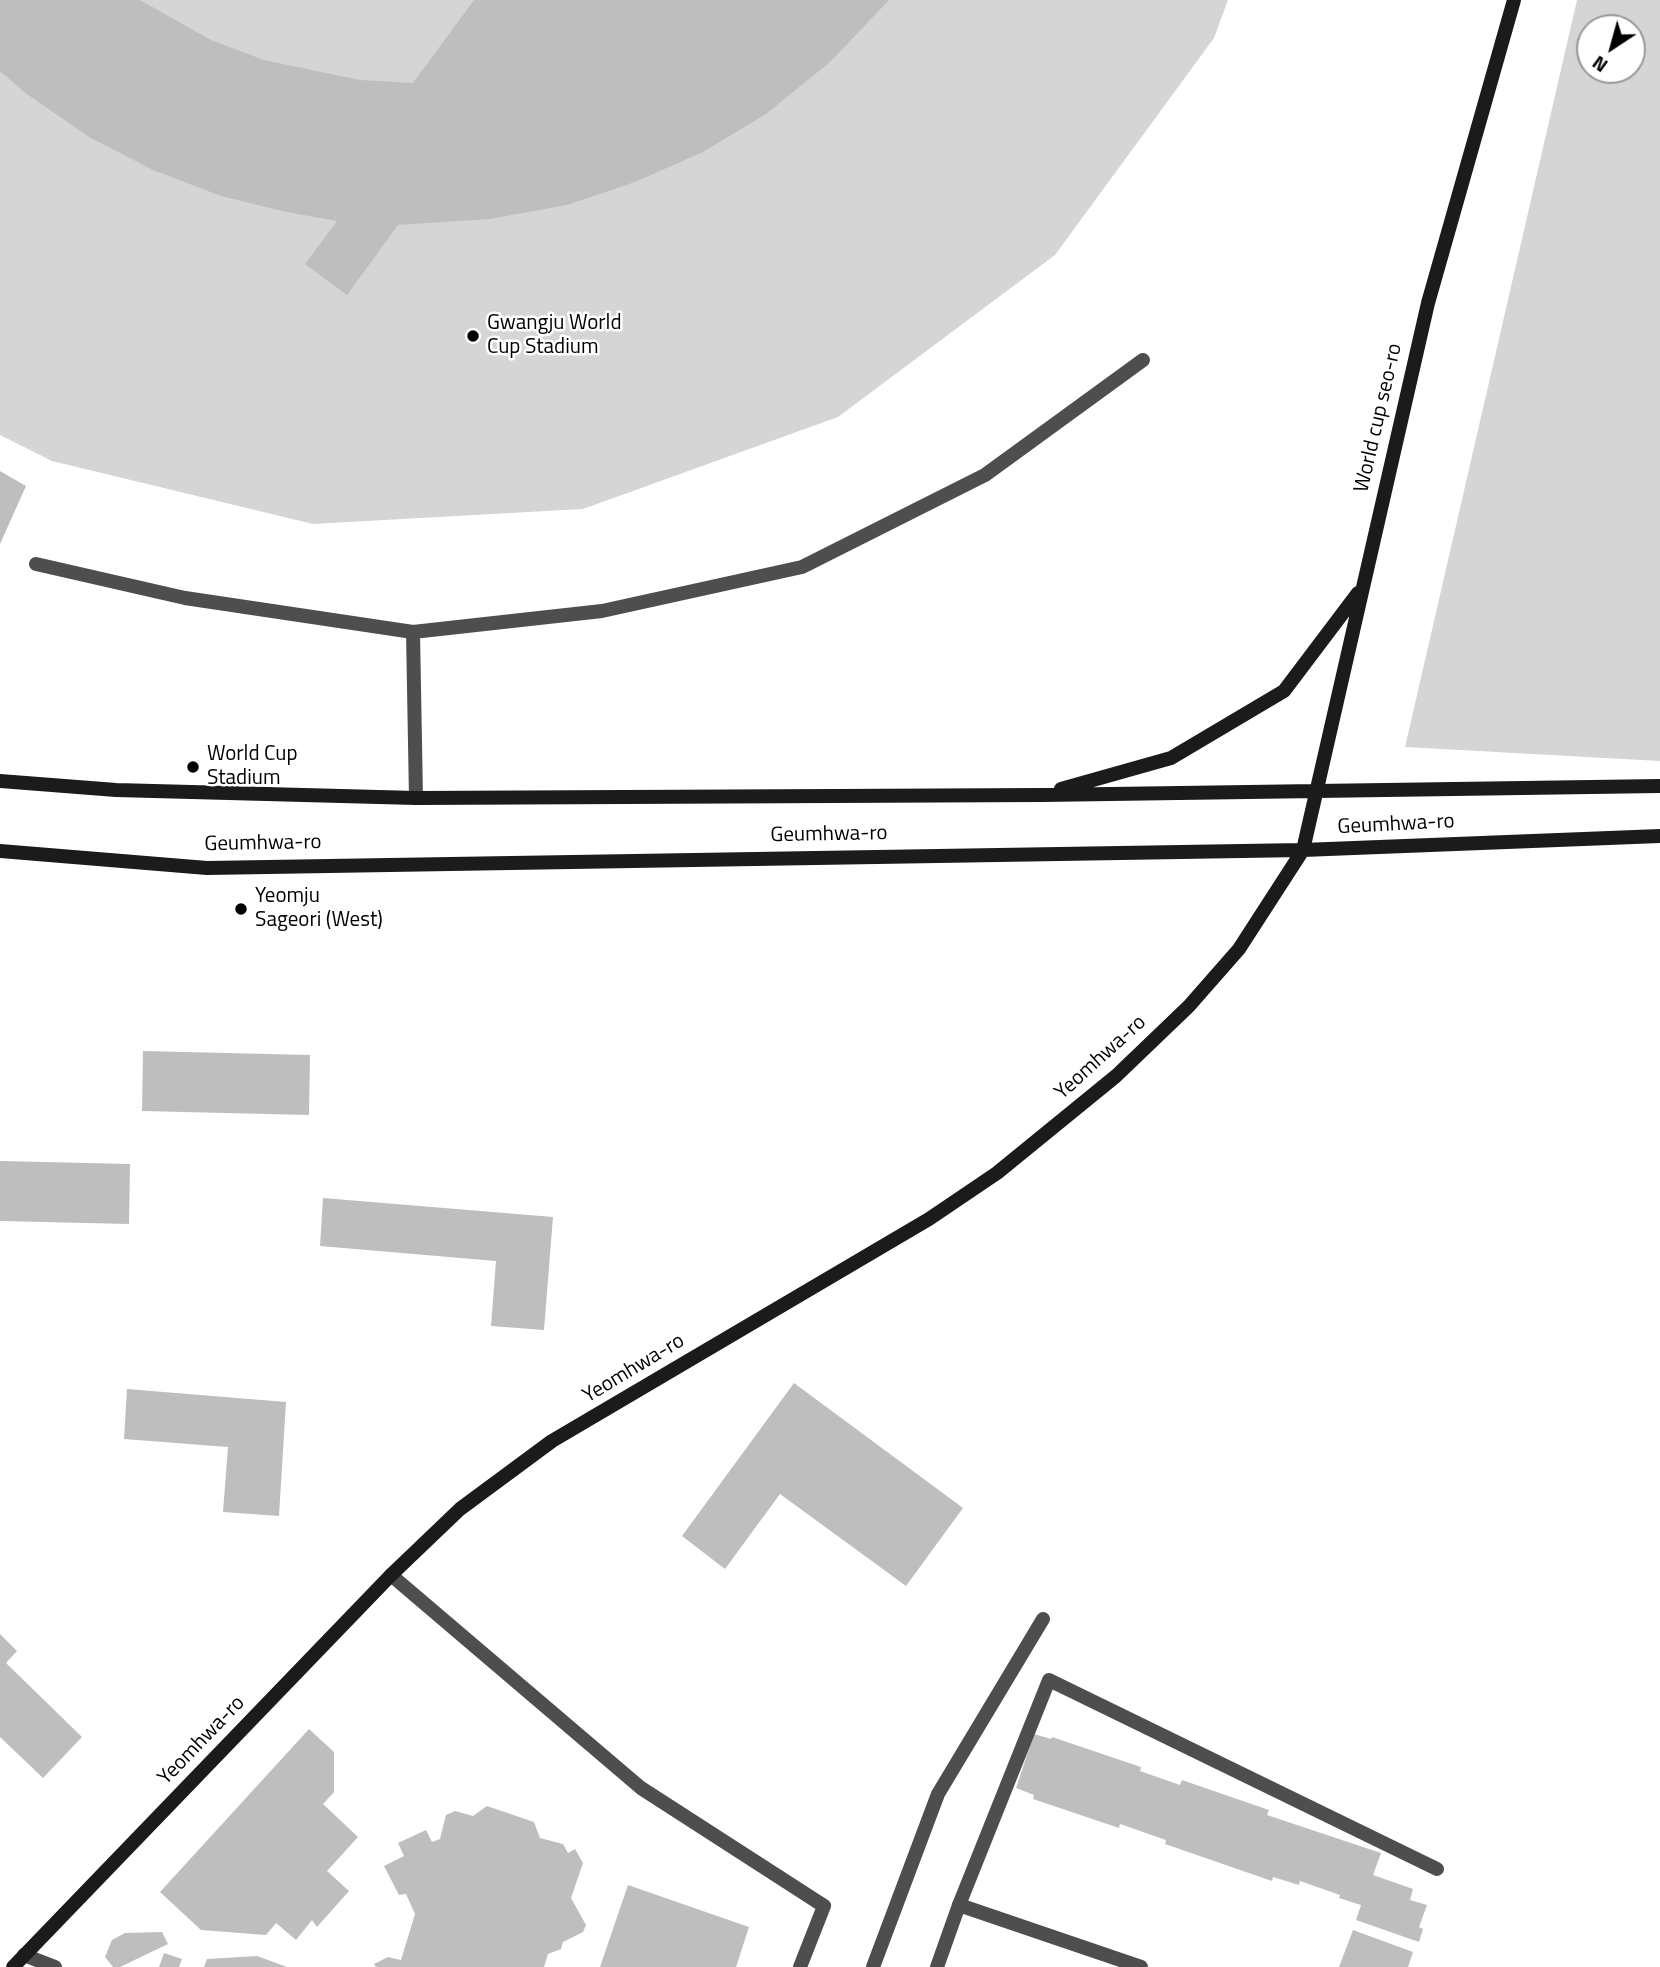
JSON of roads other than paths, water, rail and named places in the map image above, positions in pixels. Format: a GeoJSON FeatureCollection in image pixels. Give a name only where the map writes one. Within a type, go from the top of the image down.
{"type":"FeatureCollection","features":[{"type":"Feature","properties":{"kind":"main road","name":"World cup seo-ro"},"geometry":{"type":"LineString","coordinates":[[1303,850],[1428,303],[1514,0]]}},
{"type":"Feature","properties":{"kind":"main road"},"geometry":{"type":"LineString","coordinates":[[1042,795],[1171,758],[1284,691],[1361,589]]}},
{"type":"Feature","properties":{"kind":"main road","name":"Geumhwa-ro"},"geometry":{"type":"LineString","coordinates":[[0,781],[116,790],[416,798],[1042,795],[1660,786]]}},
{"type":"Feature","properties":{"kind":"main road","name":"Geumhwa-ro"},"geometry":{"type":"LineString","coordinates":[[0,851],[206,868],[1303,850],[1660,835]]}},
{"type":"Feature","properties":{"kind":"main road","name":"Yeomhwa-ro"},"geometry":{"type":"LineString","coordinates":[[13,1967],[391,1575],[460,1509],[552,1441],[929,1219],[1045,1136],[1116,1076],[1189,1006],[1239,949],[1303,850]]}},
{"type":"Feature","properties":{"kind":"street"},"geometry":{"type":"LineString","coordinates":[[36,564],[185,597],[413,632],[602,611],[802,567],[985,475],[1143,360]]}},
{"type":"Feature","properties":{"kind":"street"},"geometry":{"type":"LineString","coordinates":[[413,632],[416,798]]}},
{"type":"Feature","properties":{"kind":"street"},"geometry":{"type":"LineString","coordinates":[[391,1575],[641,1788],[824,1906],[800,1967]]}},
{"type":"Feature","properties":{"kind":"street"},"geometry":{"type":"LineString","coordinates":[[873,1967],[937,1794],[1043,1619]]}},
{"type":"Feature","properties":{"kind":"street"},"geometry":{"type":"LineString","coordinates":[[937,1967],[1049,1680],[1437,1869]]}},
{"type":"Feature","properties":{"kind":"street"},"geometry":{"type":"LineString","coordinates":[[959,1905],[1141,1967]]}},
{"type":"Feature","properties":{"kind":"street"},"geometry":{"type":"LineString","coordinates":[[24,1955],[55,1967]]}},
{"type":"Feature","properties":{"kind":"place","name":"Gwangju World Cup Stadium"},"geometry":{"type":"Point","coordinates":[473,336]}},
{"type":"Feature","properties":{"kind":"place","name":"World Cup Stadium"},"geometry":{"type":"Point","coordinates":[193,767]}},
{"type":"Feature","properties":{"kind":"place","name":"Yeomju Sageori (West)"},"geometry":{"type":"Point","coordinates":[241,909]}}]}
